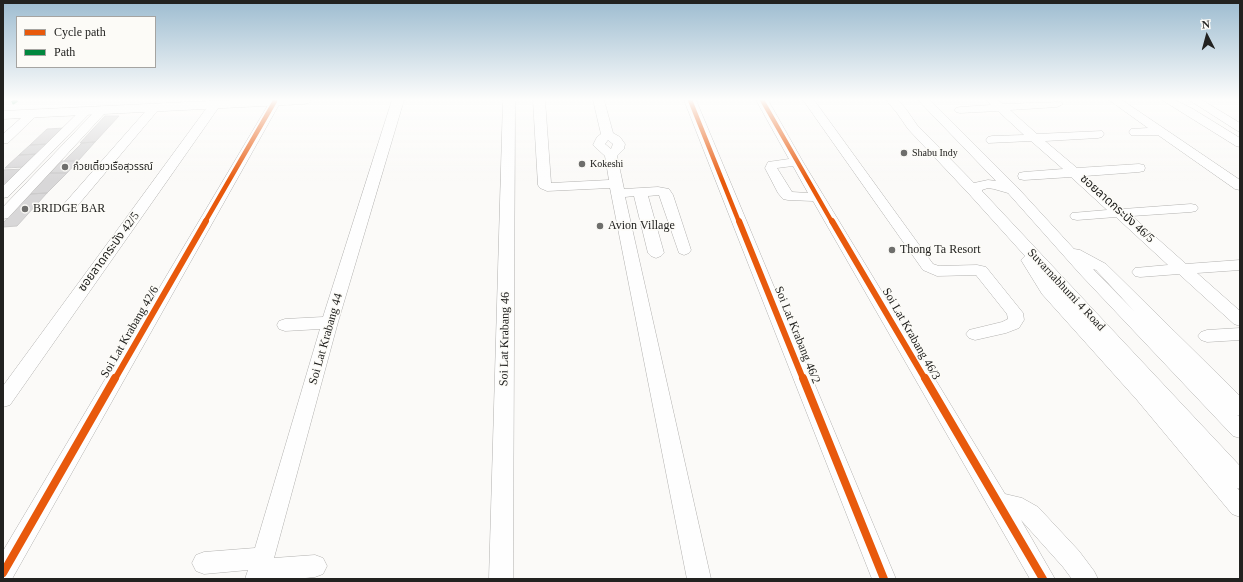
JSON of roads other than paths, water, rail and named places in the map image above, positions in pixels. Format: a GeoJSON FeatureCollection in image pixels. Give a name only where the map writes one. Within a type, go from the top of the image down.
{"type":"FeatureCollection","features":[{"type":"Feature","properties":{"kind":"street"},"geometry":{"type":"LineString","coordinates":[[4,140],[18,127]]}},
{"type":"Feature","properties":{"kind":"street"},"geometry":{"type":"LineString","coordinates":[[3,194],[70,127]]}},
{"type":"Feature","properties":{"kind":"street"},"geometry":{"type":"LineString","coordinates":[[3,215],[86,127]]}},
{"type":"Feature","properties":{"kind":"street"},"geometry":{"type":"LineString","coordinates":[[68,208],[138,127]]}},
{"type":"Feature","properties":{"kind":"street","name":"ซอยลาดกระบัง 42/5"},"geometry":{"type":"LineString","coordinates":[[3,400],[193,127]]}},
{"type":"Feature","properties":{"kind":"street","name":"Soi Lat Krabang 42/6"},"geometry":{"type":"LineString","coordinates":[[3,574],[260,127]]}},
{"type":"Feature","properties":{"kind":"street","name":"Soi Lat Krabang 44"},"geometry":{"type":"LineString","coordinates":[[260,569],[330,322],[390,127]]}},
{"type":"Feature","properties":{"kind":"street","name":"Soi Lat Krabang 46"},"geometry":{"type":"LineString","coordinates":[[501,579],[509,127]]}},
{"type":"Feature","properties":{"kind":"street"},"geometry":{"type":"LineString","coordinates":[[541,127],[544,182],[547,187],[617,188],[640,192],[658,191],[666,195],[684,250]]}},
{"type":"Feature","properties":{"kind":"street"},"geometry":{"type":"LineString","coordinates":[[605,127],[607,134],[601,140],[599,145],[603,150],[611,155],[698,579]]}},
{"type":"Feature","properties":{"kind":"street","name":"Soi Lat Krabang 46/2"},"geometry":{"type":"LineString","coordinates":[[701,127],[884,579]]}},
{"type":"Feature","properties":{"kind":"street","name":"Soi Lat Krabang 46/3"},"geometry":{"type":"LineString","coordinates":[[777,127],[1043,579]]}},
{"type":"Feature","properties":{"kind":"street"},"geometry":{"type":"LineString","coordinates":[[828,127],[928,267],[937,271],[981,271],[1014,313],[1016,320],[1013,324],[975,334]]}},
{"type":"Feature","properties":{"kind":"street","name":"Suvarnabhumi 4 Road"},"geometry":{"type":"LineString","coordinates":[[912,127],[975,192],[1240,480]]}},
{"type":"Feature","properties":{"kind":"street"},"geometry":{"type":"LineString","coordinates":[[951,127],[1240,430]]}},
{"type":"Feature","properties":{"kind":"street","name":"ซอยลาดกระบัง 46/5"},"geometry":{"type":"LineString","coordinates":[[1025,127],[1240,320]]}},
{"type":"Feature","properties":{"kind":"street"},"geometry":{"type":"LineString","coordinates":[[1155,127],[1240,186]]}},
{"type":"Feature","properties":{"kind":"street"},"geometry":{"type":"LineString","coordinates":[[1216,127],[1240,143]]}},
{"type":"Feature","properties":{"kind":"street"},"geometry":{"type":"LineString","coordinates":[[1229,127],[1240,134]]}},
{"type":"Feature","properties":{"kind":"street"},"geometry":{"type":"LineString","coordinates":[[1135,132],[1160,131]]}},
{"type":"Feature","properties":{"kind":"street"},"geometry":{"type":"LineString","coordinates":[[992,140],[1098,134]]}},
{"type":"Feature","properties":{"kind":"street"},"geometry":{"type":"LineString","coordinates":[[797,162],[772,165],[771,168],[784,193],[788,196],[818,197]]}},
{"type":"Feature","properties":{"kind":"street"},"geometry":{"type":"LineString","coordinates":[[1024,176],[1139,168]]}},
{"type":"Feature","properties":{"kind":"street"},"geometry":{"type":"LineString","coordinates":[[975,192],[976,188],[981,185],[988,184],[1012,190]]}},
{"type":"Feature","properties":{"kind":"street"},"geometry":{"type":"LineString","coordinates":[[640,192],[656,253]]}},
{"type":"Feature","properties":{"kind":"street"},"geometry":{"type":"LineString","coordinates":[[1077,216],[1191,208]]}},
{"type":"Feature","properties":{"kind":"street"},"geometry":{"type":"LineString","coordinates":[[1026,247],[1030,264],[1048,290],[1144,395],[1240,507]]}},
{"type":"Feature","properties":{"kind":"street"},"geometry":{"type":"LineString","coordinates":[[1064,247],[1101,267],[1240,408]]}},
{"type":"Feature","properties":{"kind":"street"},"geometry":{"type":"LineString","coordinates":[[1140,272],[1240,265]]}},
{"type":"Feature","properties":{"kind":"street"},"geometry":{"type":"LineString","coordinates":[[285,325],[330,322]]}},
{"type":"Feature","properties":{"kind":"street"},"geometry":{"type":"LineString","coordinates":[[1206,336],[1240,334]]}},
{"type":"Feature","properties":{"kind":"street"},"geometry":{"type":"LineString","coordinates":[[998,503],[1014,505],[1030,514],[1071,559],[1086,579]]}},
{"type":"Feature","properties":{"kind":"street"},"geometry":{"type":"LineString","coordinates":[[204,563],[260,569],[315,566]]}},
{"type":"Feature","properties":{"kind":"place","name":"Shabu Indy"},"geometry":{"type":"Point","coordinates":[904,153]}},
{"type":"Feature","properties":{"kind":"place","name":"Kokeshi"},"geometry":{"type":"Point","coordinates":[582,164]}},
{"type":"Feature","properties":{"kind":"place","name":"ก๋วยเตี๋ยวเรือสุวรรณ์"},"geometry":{"type":"Point","coordinates":[65,167]}},
{"type":"Feature","properties":{"kind":"place","name":"BRIDGE BAR"},"geometry":{"type":"Point","coordinates":[25,209]}},
{"type":"Feature","properties":{"kind":"place","name":"Avion Village"},"geometry":{"type":"Point","coordinates":[600,226]}},
{"type":"Feature","properties":{"kind":"place","name":"Thong Ta Resort"},"geometry":{"type":"Point","coordinates":[892,250]}}]}
